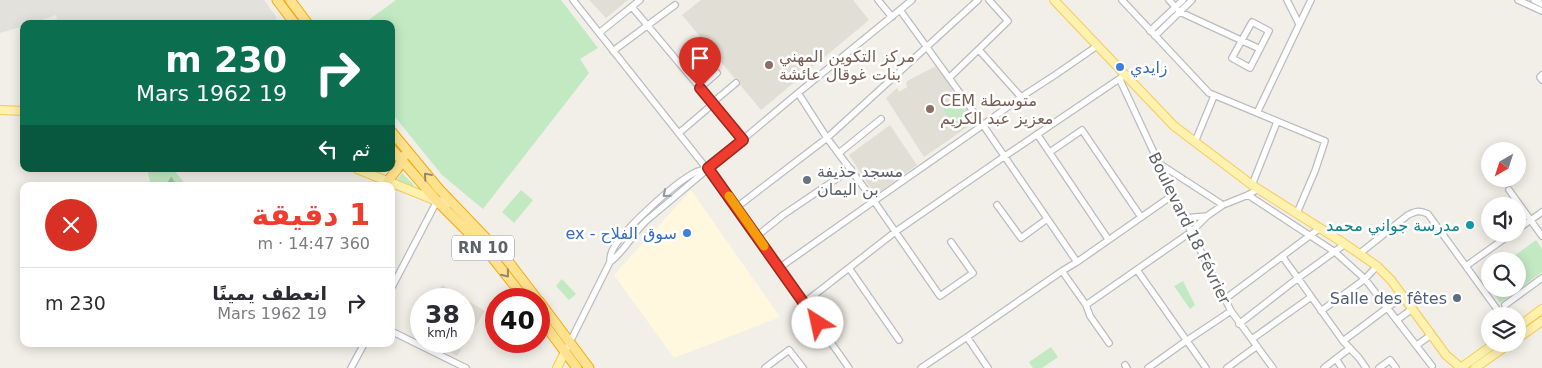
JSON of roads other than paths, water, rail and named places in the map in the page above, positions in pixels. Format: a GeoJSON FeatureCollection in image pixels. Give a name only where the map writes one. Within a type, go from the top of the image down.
{"type":"FeatureCollection","features":[{"type":"Feature","properties":{"kind":"highway"},"geometry":{"type":"LineString","coordinates":[[277,0],[292,20]]}},
{"type":"Feature","properties":{"kind":"highway"},"geometry":{"type":"LineString","coordinates":[[290,0],[305,20]]}},
{"type":"Feature","properties":{"kind":"highway","name":"RN 10"},"geometry":{"type":"LineString","coordinates":[[395,136],[451,203],[508,261],[529,288]]}},
{"type":"Feature","properties":{"kind":"highway"},"geometry":{"type":"LineString","coordinates":[[395,171],[402,161],[405,148]]}},
{"type":"Feature","properties":{"kind":"highway","name":"RN 10"},"geometry":{"type":"LineString","coordinates":[[395,153],[437,201],[488,252],[516,288]]}},
{"type":"Feature","properties":{"kind":"highway"},"geometry":{"type":"LineString","coordinates":[[390,178],[392,172]]}},
{"type":"Feature","properties":{"kind":"highway"},"geometry":{"type":"LineString","coordinates":[[390,178],[394,172]]}},
{"type":"Feature","properties":{"kind":"highway","name":"RN 10"},"geometry":{"type":"LineString","coordinates":[[550,316],[589,368]]}},
{"type":"Feature","properties":{"kind":"highway"},"geometry":{"type":"LineString","coordinates":[[550,332],[577,368]]}},
{"type":"Feature","properties":{"kind":"main road"},"geometry":{"type":"LineString","coordinates":[[1054,0],[1097,46],[1122,78],[1167,120],[1255,187],[1377,266],[1391,280],[1446,355],[1459,368],[1482,352]]}},
{"type":"Feature","properties":{"kind":"main road"},"geometry":{"type":"LineString","coordinates":[[0,110],[20,111]]}},
{"type":"Feature","properties":{"kind":"main road"},"geometry":{"type":"LineString","coordinates":[[368,172],[390,178],[437,201],[451,203]]}},
{"type":"Feature","properties":{"kind":"main road"},"geometry":{"type":"LineString","coordinates":[[1526,321],[1542,309]]}},
{"type":"Feature","properties":{"kind":"main road"},"geometry":{"type":"LineString","coordinates":[[1526,332],[1542,320]]}},
{"type":"Feature","properties":{"kind":"main road"},"geometry":{"type":"LineString","coordinates":[[557,368],[565,352]]}},
{"type":"Feature","properties":{"kind":"main road"},"geometry":{"type":"LineString","coordinates":[[1475,368],[1498,352]]}},
{"type":"Feature","properties":{"kind":"street"},"geometry":{"type":"LineString","coordinates":[[573,0],[708,168],[849,368]]}},
{"type":"Feature","properties":{"kind":"street"},"geometry":{"type":"LineString","coordinates":[[599,33],[640,0]]}},
{"type":"Feature","properties":{"kind":"street"},"geometry":{"type":"LineString","coordinates":[[878,0],[892,17]]}},
{"type":"Feature","properties":{"kind":"street"},"geometry":{"type":"LineString","coordinates":[[565,352],[610,262],[617,257],[640,227],[708,168],[912,0]]}},
{"type":"Feature","properties":{"kind":"street"},"geometry":{"type":"LineString","coordinates":[[737,207],[828,138],[978,0]]}},
{"type":"Feature","properties":{"kind":"street"},"geometry":{"type":"LineString","coordinates":[[949,78],[1008,21],[989,0]]}},
{"type":"Feature","properties":{"kind":"street"},"geometry":{"type":"LineString","coordinates":[[1122,0],[1201,86],[1214,96],[1325,141],[1316,171],[1296,213]]}},
{"type":"Feature","properties":{"kind":"street"},"geometry":{"type":"LineString","coordinates":[[1169,0],[1178,9],[1260,49]]}},
{"type":"Feature","properties":{"kind":"street"},"geometry":{"type":"LineString","coordinates":[[1155,36],[1178,9],[1183,0]]}},
{"type":"Feature","properties":{"kind":"street"},"geometry":{"type":"LineString","coordinates":[[1150,31],[1192,0]]}},
{"type":"Feature","properties":{"kind":"street"},"geometry":{"type":"LineString","coordinates":[[1287,0],[1299,24]]}},
{"type":"Feature","properties":{"kind":"street"},"geometry":{"type":"LineString","coordinates":[[1257,113],[1311,0]]}},
{"type":"Feature","properties":{"kind":"street"},"geometry":{"type":"LineString","coordinates":[[1534,0],[1542,4]]}},
{"type":"Feature","properties":{"kind":"street"},"geometry":{"type":"LineString","coordinates":[[1521,1],[1542,11]]}},
{"type":"Feature","properties":{"kind":"street"},"geometry":{"type":"LineString","coordinates":[[613,50],[675,5]]}},
{"type":"Feature","properties":{"kind":"street"},"geometry":{"type":"LineString","coordinates":[[632,7],[743,140]]}},
{"type":"Feature","properties":{"kind":"street"},"geometry":{"type":"LineString","coordinates":[[900,10],[983,125],[1077,262]]}},
{"type":"Feature","properties":{"kind":"street"},"geometry":{"type":"LineString","coordinates":[[1252,22],[1269,31],[1260,49],[1250,68],[1232,58],[1252,22]]}},
{"type":"Feature","properties":{"kind":"street"},"geometry":{"type":"LineString","coordinates":[[779,268],[1021,97],[1055,76],[1097,46]]}},
{"type":"Feature","properties":{"kind":"street"},"geometry":{"type":"LineString","coordinates":[[979,50],[1021,97]]}},
{"type":"Feature","properties":{"kind":"street"},"geometry":{"type":"LineString","coordinates":[[692,79],[704,69]]}},
{"type":"Feature","properties":{"kind":"street"},"geometry":{"type":"LineString","coordinates":[[700,88],[717,73]]}},
{"type":"Feature","properties":{"kind":"street"},"geometry":{"type":"LineString","coordinates":[[1542,75],[1540,77],[1542,80]]}},
{"type":"Feature","properties":{"kind":"street"},"geometry":{"type":"LineString","coordinates":[[804,303],[895,232],[1004,156],[1122,78]]}},
{"type":"Feature","properties":{"kind":"street","name":"Boulevard 18 Février"},"geometry":{"type":"LineString","coordinates":[[1122,78],[1158,163],[1231,311],[1273,368]]}},
{"type":"Feature","properties":{"kind":"street"},"geometry":{"type":"LineString","coordinates":[[679,133],[736,83]]}},
{"type":"Feature","properties":{"kind":"street"},"geometry":{"type":"LineString","coordinates":[[798,93],[940,296],[973,273],[951,242]]}},
{"type":"Feature","properties":{"kind":"street"},"geometry":{"type":"LineString","coordinates":[[1195,142],[1214,96]]}},
{"type":"Feature","properties":{"kind":"street"},"geometry":{"type":"LineString","coordinates":[[839,153],[881,119]]}},
{"type":"Feature","properties":{"kind":"street"},"geometry":{"type":"LineString","coordinates":[[1086,305],[1191,232],[1207,216],[1223,206],[1248,195],[1255,187],[1277,122]]}},
{"type":"Feature","properties":{"kind":"street"},"geometry":{"type":"LineString","coordinates":[[1050,152],[1082,130],[1141,217]]}},
{"type":"Feature","properties":{"kind":"street"},"geometry":{"type":"LineString","coordinates":[[1037,134],[1108,239]]}},
{"type":"Feature","properties":{"kind":"street"},"geometry":{"type":"LineString","coordinates":[[1158,163],[1223,206]]}},
{"type":"Feature","properties":{"kind":"street"},"geometry":{"type":"LineString","coordinates":[[757,236],[783,215],[850,169]]}},
{"type":"Feature","properties":{"kind":"street"},"geometry":{"type":"LineString","coordinates":[[1509,190],[1542,236]]}},
{"type":"Feature","properties":{"kind":"street"},"geometry":{"type":"LineString","coordinates":[[921,368],[1173,195]]}},
{"type":"Feature","properties":{"kind":"street"},"geometry":{"type":"LineString","coordinates":[[1248,195],[1335,252],[1366,279],[1432,366]]}},
{"type":"Feature","properties":{"kind":"street"},"geometry":{"type":"LineString","coordinates":[[395,281],[437,201]]}},
{"type":"Feature","properties":{"kind":"street"},"geometry":{"type":"LineString","coordinates":[[997,205],[1021,238],[1047,219]]}},
{"type":"Feature","properties":{"kind":"street"},"geometry":{"type":"LineString","coordinates":[[1360,254],[1408,215],[1422,211],[1428,214],[1496,307]]}},
{"type":"Feature","properties":{"kind":"street"},"geometry":{"type":"LineString","coordinates":[[1526,223],[1542,212]]}},
{"type":"Feature","properties":{"kind":"street"},"geometry":{"type":"LineString","coordinates":[[1184,218],[1207,216]]}},
{"type":"Feature","properties":{"kind":"street"},"geometry":{"type":"LineString","coordinates":[[1225,299],[1320,228]]}},
{"type":"Feature","properties":{"kind":"street"},"geometry":{"type":"LineString","coordinates":[[1466,266],[1500,242]]}},
{"type":"Feature","properties":{"kind":"street"},"geometry":{"type":"LineString","coordinates":[[1239,324],[1345,244]]}},
{"type":"Feature","properties":{"kind":"street"},"geometry":{"type":"LineString","coordinates":[[1282,256],[1320,311],[1366,368]]}},
{"type":"Feature","properties":{"kind":"street"},"geometry":{"type":"LineString","coordinates":[[1320,311],[1366,279],[1377,266]]}},
{"type":"Feature","properties":{"kind":"street"},"geometry":{"type":"LineString","coordinates":[[848,268],[898,340]]}},
{"type":"Feature","properties":{"kind":"street"},"geometry":{"type":"LineString","coordinates":[[1137,270],[1206,368]]}},
{"type":"Feature","properties":{"kind":"street"},"geometry":{"type":"LineString","coordinates":[[1062,271],[1086,305],[1090,316],[1109,343]]}},
{"type":"Feature","properties":{"kind":"street"},"geometry":{"type":"LineString","coordinates":[[1505,305],[1542,278]]}},
{"type":"Feature","properties":{"kind":"street"},"geometry":{"type":"LineString","coordinates":[[1343,341],[1403,296]]}},
{"type":"Feature","properties":{"kind":"street"},"geometry":{"type":"LineString","coordinates":[[1252,339],[1310,297]]}},
{"type":"Feature","properties":{"kind":"street"},"geometry":{"type":"LineString","coordinates":[[1397,320],[1412,309]]}},
{"type":"Feature","properties":{"kind":"street"},"geometry":{"type":"LineString","coordinates":[[1148,368],[1231,311]]}},
{"type":"Feature","properties":{"kind":"street"},"geometry":{"type":"LineString","coordinates":[[395,333],[466,368]]}},
{"type":"Feature","properties":{"kind":"street"},"geometry":{"type":"LineString","coordinates":[[1417,345],[1431,334]]}},
{"type":"Feature","properties":{"kind":"street"},"geometry":{"type":"LineString","coordinates":[[967,337],[988,368]]}},
{"type":"Feature","properties":{"kind":"street"},"geometry":{"type":"LineString","coordinates":[[1227,368],[1257,346]]}},
{"type":"Feature","properties":{"kind":"street"},"geometry":{"type":"LineString","coordinates":[[351,368],[362,347]]}},
{"type":"Feature","properties":{"kind":"street"},"geometry":{"type":"LineString","coordinates":[[1324,368],[1350,348]]}},
{"type":"Feature","properties":{"kind":"street"},"geometry":{"type":"LineString","coordinates":[[764,368],[789,350],[803,368]]}},
{"type":"Feature","properties":{"kind":"street"},"geometry":{"type":"LineString","coordinates":[[1336,359],[1342,368]]}},
{"type":"Feature","properties":{"kind":"street"},"geometry":{"type":"LineString","coordinates":[[1379,368],[1390,360],[1396,368]]}},
{"type":"Feature","properties":{"kind":"place","name":"مركز التكوين المهني بنات غوقال عائشة"},"geometry":{"type":"Point","coordinates":[769,65]}},
{"type":"Feature","properties":{"kind":"place","name":"زايدي"},"geometry":{"type":"Point","coordinates":[1120,67]}},
{"type":"Feature","properties":{"kind":"place","name":"CEM متوسطة معزيز عبد الكريم"},"geometry":{"type":"Point","coordinates":[930,109]}},
{"type":"Feature","properties":{"kind":"place","name":"مسجد حذيفة بن اليمان"},"geometry":{"type":"Point","coordinates":[807,180]}},
{"type":"Feature","properties":{"kind":"place","name":"مدرسة جواني محمد"},"geometry":{"type":"Point","coordinates":[1470,225]}},
{"type":"Feature","properties":{"kind":"place","name":"ex - سوق الفلاح"},"geometry":{"type":"Point","coordinates":[687,233]}},
{"type":"Feature","properties":{"kind":"place","name":"Salle des fêtes"},"geometry":{"type":"Point","coordinates":[1457,298]}}]}
